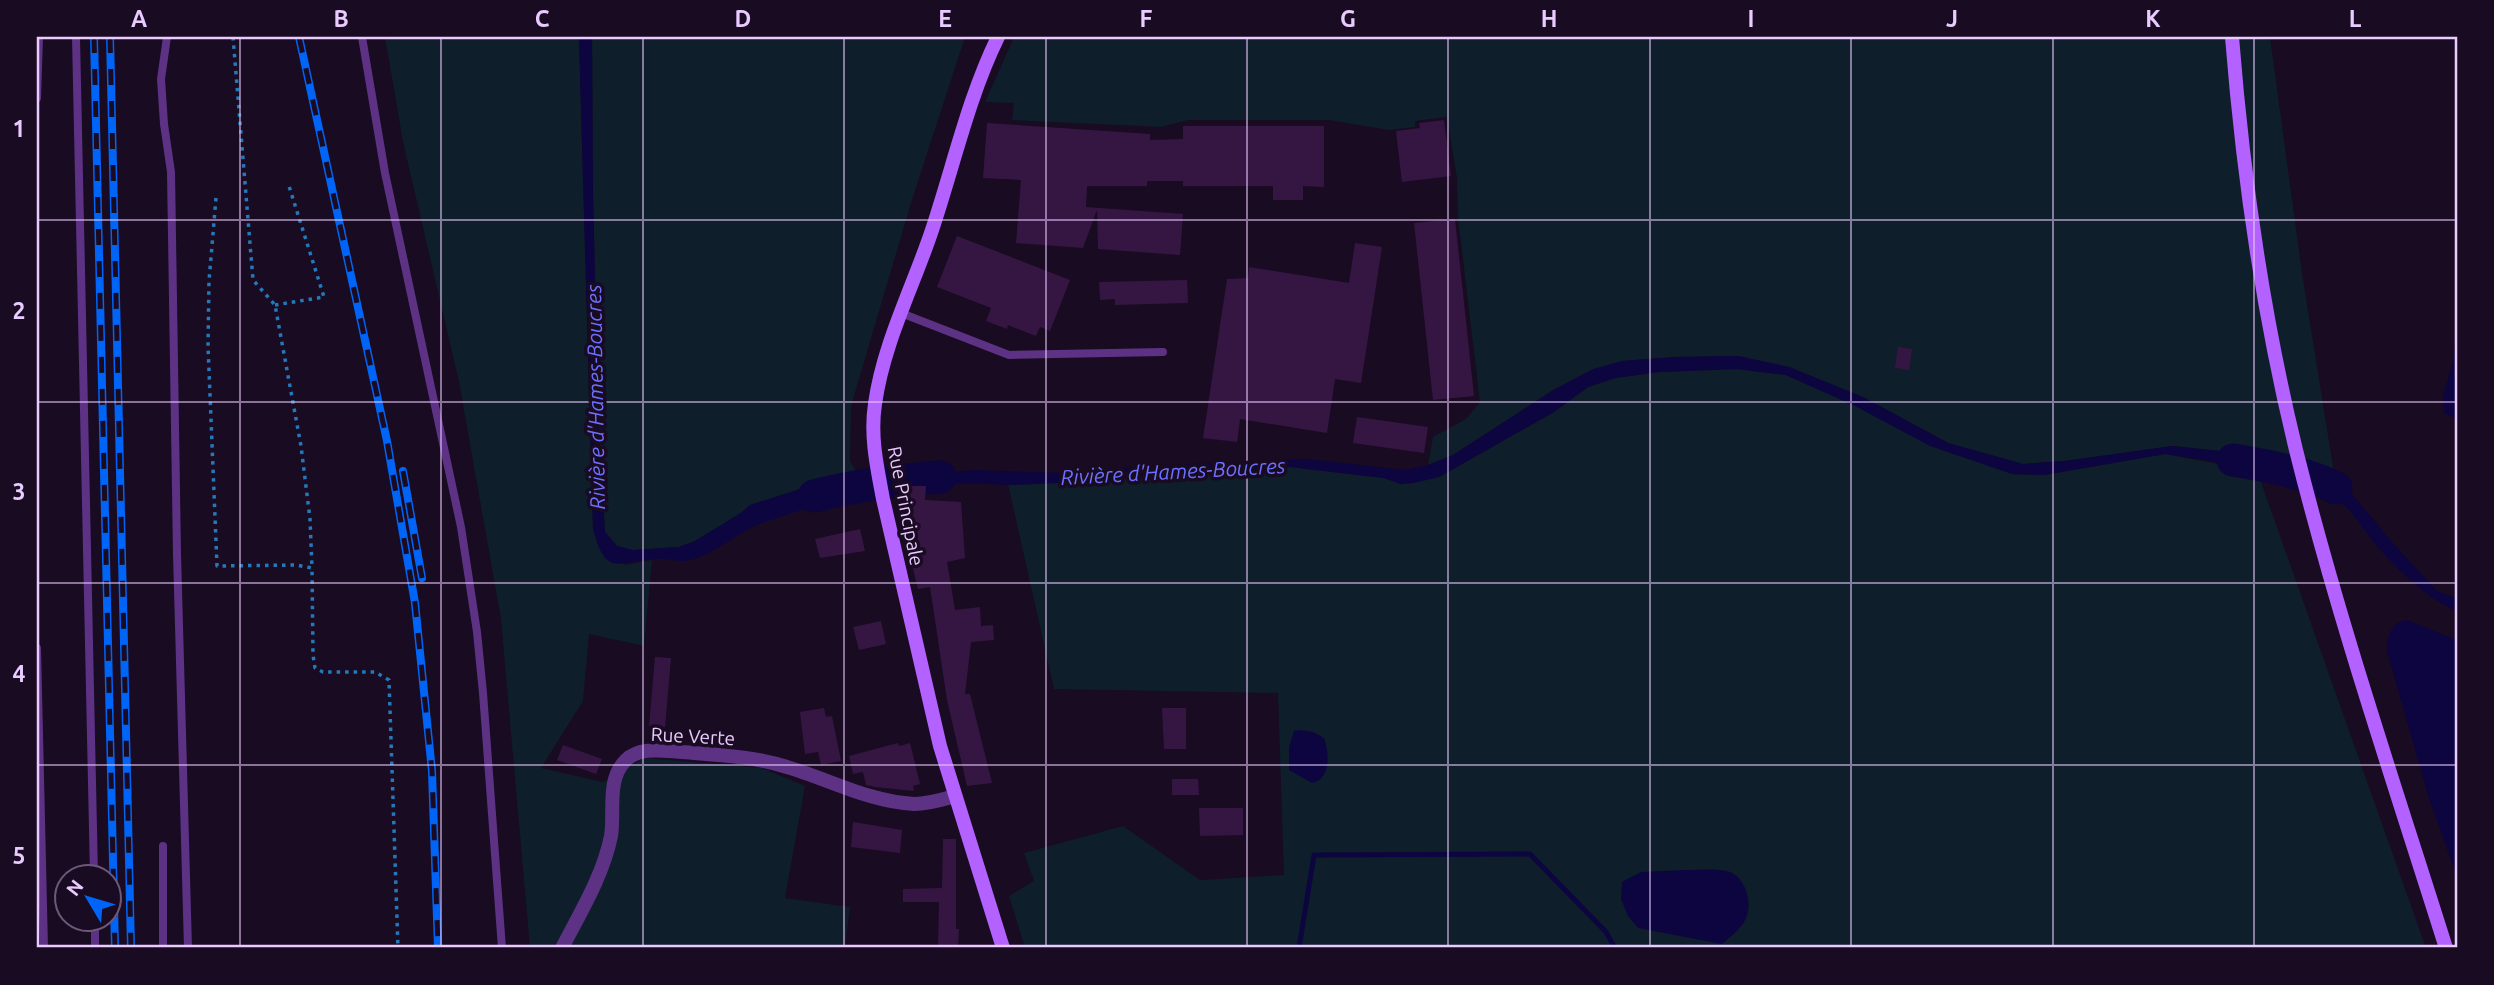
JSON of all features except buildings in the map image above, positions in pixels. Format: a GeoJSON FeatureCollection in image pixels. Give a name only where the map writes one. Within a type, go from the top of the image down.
{"type":"FeatureCollection","features":[{"type":"Feature","properties":{"kind":"street","name":"Rue Principale"},"geometry":{"type":"LineString","coordinates":[[998,37],[978,84],[932,228],[886,356],[875,402],[873,430],[883,499],[940,746],[1003,948]]}},
{"type":"Feature","properties":{"kind":"street"},"geometry":{"type":"LineString","coordinates":[[2232,37],[2242,144],[2259,257],[2272,339],[2296,450],[2356,665],[2446,948]]}},
{"type":"Feature","properties":{"kind":"street","name":"Rue Verte"},"geometry":{"type":"LineString","coordinates":[[562,948],[590,894],[605,856],[611,837],[615,780],[625,760],[633,754],[658,750],[762,761],[868,795],[904,803],[930,803],[955,796]]}},
{"type":"Feature","properties":{"kind":"lane"},"geometry":{"type":"LineString","coordinates":[[37,98],[39,37]]}},
{"type":"Feature","properties":{"kind":"lane"},"geometry":{"type":"LineString","coordinates":[[76,37],[94,862]]}},
{"type":"Feature","properties":{"kind":"lane"},"geometry":{"type":"LineString","coordinates":[[167,37],[161,79],[171,172],[177,554],[188,948]]}},
{"type":"Feature","properties":{"kind":"lane"},"geometry":{"type":"LineString","coordinates":[[362,37],[385,173],[461,527],[477,632],[502,948]]}},
{"type":"Feature","properties":{"kind":"lane"},"geometry":{"type":"LineString","coordinates":[[901,313],[1009,355],[1163,352]]}},
{"type":"Feature","properties":{"kind":"lane"},"geometry":{"type":"LineString","coordinates":[[37,648],[44,948]]}},
{"type":"Feature","properties":{"kind":"lane"},"geometry":{"type":"LineString","coordinates":[[163,846],[163,948]]}},
{"type":"Feature","properties":{"kind":"path"},"geometry":{"type":"LineString","coordinates":[[233,37],[253,280],[275,305],[310,519],[315,668],[323,672],[375,671],[389,680],[398,948]]}},
{"type":"Feature","properties":{"kind":"path"},"geometry":{"type":"LineString","coordinates":[[275,305],[324,296],[288,183]]}},
{"type":"Feature","properties":{"kind":"path"},"geometry":{"type":"LineString","coordinates":[[216,198],[209,281],[208,346],[217,566],[296,565],[312,568]]}},
{"type":"Feature","properties":{"kind":"shaded area"},"geometry":{"type":"Polygon","coordinates":[[[385,37],[579,37],[593,529],[625,565],[652,560],[644,646],[589,634],[583,701],[541,768],[603,782],[644,758],[762,768],[805,786],[785,898],[850,907],[845,948],[530,948],[501,619],[459,382],[403,142],[385,37]]]}},
{"type":"Feature","properties":{"kind":"shaded area"},"geometry":{"type":"Polygon","coordinates":[[[592,37],[965,37],[911,203],[851,406],[850,461],[858,474],[822,482],[750,505],[695,541],[679,547],[633,550],[617,546],[605,532],[599,438],[592,37]]]}},
{"type":"Feature","properties":{"kind":"shaded area"},"geometry":{"type":"Polygon","coordinates":[[[1014,37],[2270,37],[2302,273],[2335,479],[2276,462],[2220,451],[2173,446],[2023,464],[1948,443],[1863,397],[1789,367],[1738,356],[1622,361],[1555,389],[1453,455],[1428,465],[1433,437],[1466,419],[1480,402],[1458,218],[1457,178],[1447,117],[1415,121],[1415,127],[1389,130],[1329,120],[1189,120],[1161,127],[1012,120],[1014,103],[985,102],[1014,37]]]}},
{"type":"Feature","properties":{"kind":"shaded area"},"geometry":{"type":"Polygon","coordinates":[[[1736,369],[1786,375],[2012,474],[2044,475],[2165,454],[2257,471],[2426,948],[1025,948],[1009,896],[1034,881],[1024,853],[1123,826],[1200,880],[1284,875],[1278,693],[1054,689],[1008,484],[1079,482],[1290,467],[1384,478],[1401,484],[1439,477],[1554,412],[1588,387],[1615,378],[1659,372],[1736,369]]]}},
{"type":"Feature","properties":{"kind":"water"},"geometry":{"type":"Polygon","coordinates":[[[579,37],[592,37],[599,438],[605,532],[617,546],[633,550],[679,547],[695,541],[750,505],[822,482],[858,474],[859,492],[757,525],[707,554],[690,560],[657,559],[616,564],[603,555],[593,529],[579,37]]]}},
{"type":"Feature","properties":{"kind":"water"},"geometry":{"type":"Polygon","coordinates":[[[2457,321],[2457,419],[2444,413],[2443,397],[2454,356],[2457,321]]]}},
{"type":"Feature","properties":{"kind":"water"},"geometry":{"type":"Polygon","coordinates":[[[1738,356],[1789,367],[1863,397],[1948,443],[2023,464],[2172,446],[2220,451],[2276,462],[2278,476],[2165,454],[2044,475],[2012,474],[1930,446],[1857,407],[1786,375],[1736,369],[1659,372],[1615,378],[1588,387],[1554,412],[1439,477],[1414,483],[1401,484],[1384,478],[1290,467],[1079,482],[1016,485],[923,482],[894,487],[895,477],[975,470],[1061,473],[1306,459],[1405,470],[1453,455],[1555,389],[1593,369],[1622,361],[1738,356]]]}},
{"type":"Feature","properties":{"kind":"water"},"geometry":{"type":"Polygon","coordinates":[[[2310,472],[2335,479],[2348,489],[2437,591],[2457,598],[2457,611],[2429,595],[2400,571],[2344,504],[2309,481],[2310,472]]]}},
{"type":"Feature","properties":{"kind":"water"},"geometry":{"type":"Polygon","coordinates":[[[2407,620],[2457,640],[2457,877],[2428,795],[2387,651],[2393,627],[2407,620]]]}},
{"type":"Feature","properties":{"kind":"water"},"geometry":{"type":"Polygon","coordinates":[[[1294,731],[1313,732],[1324,738],[1326,744],[1326,771],[1312,783],[1289,770],[1289,747],[1294,731]]]}},
{"type":"Feature","properties":{"kind":"water"},"geometry":{"type":"Polygon","coordinates":[[[1641,872],[1730,872],[1740,879],[1746,890],[1749,903],[1747,915],[1740,927],[1722,944],[1638,928],[1628,916],[1621,899],[1622,882],[1641,872]]]}},
{"type":"Feature","properties":{"kind":"waterway","name":"Rivière d'Hames-Boucres"},"geometry":{"type":"LineString","coordinates":[[2233,460],[2298,474],[2336,488]]}},
{"type":"Feature","properties":{"kind":"waterway","name":"Rivière d'Hames-Boucres"},"geometry":{"type":"LineString","coordinates":[[814,496],[877,484],[940,477]]}},
{"type":"Feature","properties":{"kind":"waterway"},"geometry":{"type":"LineString","coordinates":[[1299,948],[1314,855],[1530,854],[1606,932],[1615,948]]}},
{"type":"Feature","properties":{"kind":"railway"},"geometry":{"type":"LineString","coordinates":[[94,37],[115,948]]}},
{"type":"Feature","properties":{"kind":"railway"},"geometry":{"type":"LineString","coordinates":[[110,37],[131,948]]}},
{"type":"Feature","properties":{"kind":"railway"},"geometry":{"type":"LineString","coordinates":[[299,37],[387,441],[415,603],[432,771],[438,948]]}},
{"type":"Feature","properties":{"kind":"railway"},"geometry":{"type":"LineString","coordinates":[[403,471],[422,578]]}}]}
